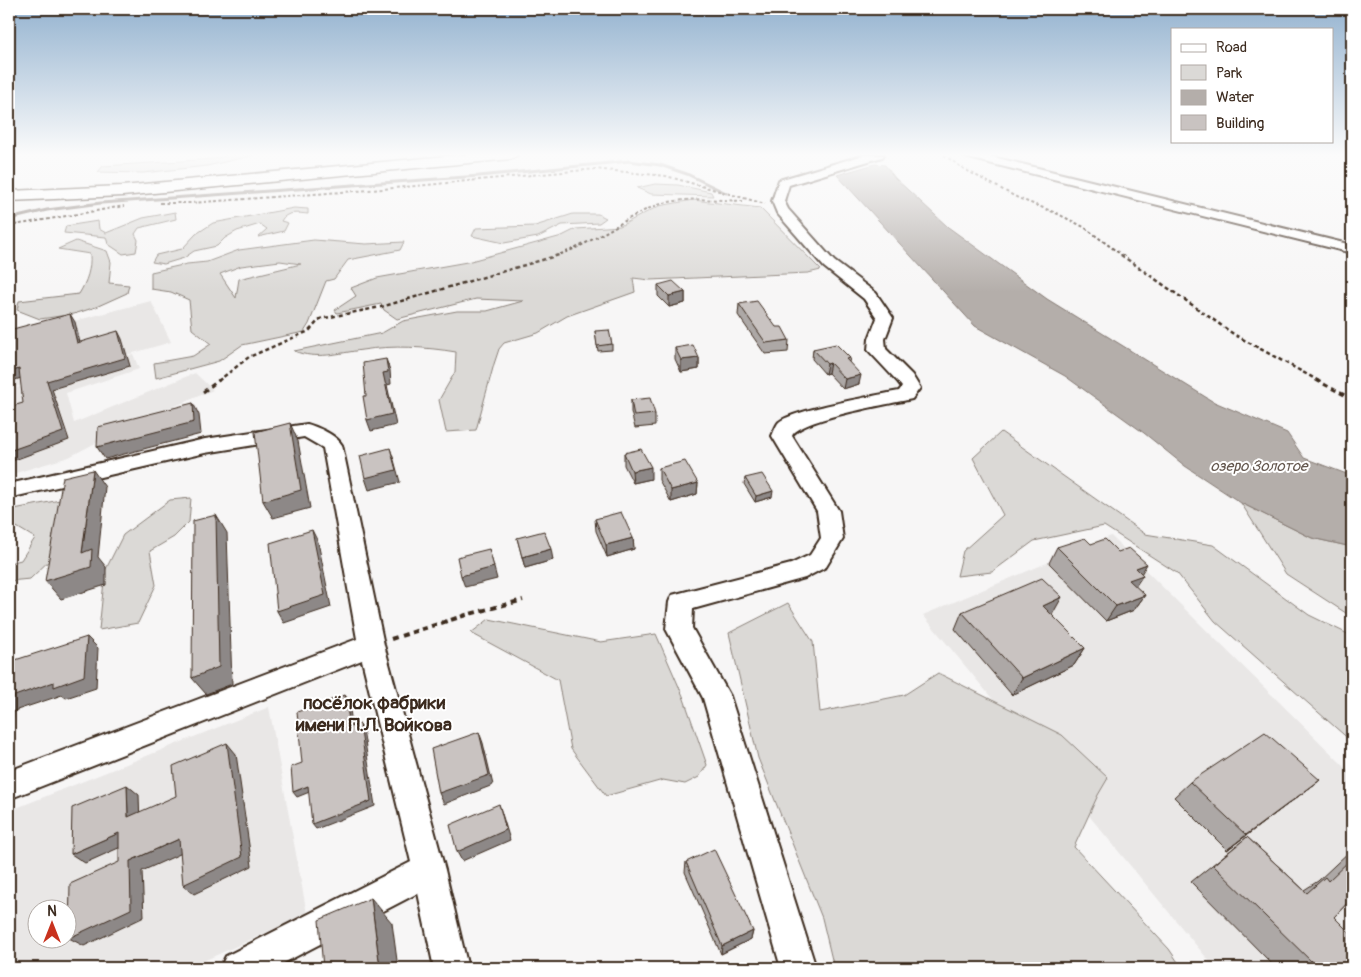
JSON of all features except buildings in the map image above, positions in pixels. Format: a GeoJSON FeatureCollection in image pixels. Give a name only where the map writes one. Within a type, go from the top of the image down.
{"type":"FeatureCollection","features":[{"type":"Feature","properties":{"kind":"main road"},"geometry":{"type":"LineString","coordinates":[[9,212],[104,201]]}},
{"type":"Feature","properties":{"kind":"street"},"geometry":{"type":"LineString","coordinates":[[1155,201],[1352,249]]}},
{"type":"Feature","properties":{"kind":"street"},"geometry":{"type":"LineString","coordinates":[[779,203],[782,210],[829,264],[870,296],[885,318],[877,339],[877,350],[906,379],[911,388],[905,395],[804,418],[786,427],[782,436],[828,511],[832,539],[818,561],[797,572],[681,602],[680,629],[716,696],[798,968]]}},
{"type":"Feature","properties":{"kind":"street"},"geometry":{"type":"LineString","coordinates":[[9,491],[205,446],[307,430],[332,445],[383,641],[429,870],[451,968]]}},
{"type":"Feature","properties":{"kind":"street"},"geometry":{"type":"LineString","coordinates":[[9,785],[383,641]]}},
{"type":"Feature","properties":{"kind":"street"},"geometry":{"type":"LineString","coordinates":[[238,968],[429,870]]}},
{"type":"Feature","properties":{"kind":"path"},"geometry":{"type":"LineString","coordinates":[[9,226],[114,201]]}},
{"type":"Feature","properties":{"kind":"path"},"geometry":{"type":"LineString","coordinates":[[158,203],[223,201]]}},
{"type":"Feature","properties":{"kind":"path"},"geometry":{"type":"LineString","coordinates":[[203,392],[249,357],[309,331],[320,319],[381,307],[575,250],[627,219],[657,205],[685,201]]}},
{"type":"Feature","properties":{"kind":"path"},"geometry":{"type":"LineString","coordinates":[[738,201],[779,203]]}},
{"type":"Feature","properties":{"kind":"path"},"geometry":{"type":"LineString","coordinates":[[1025,201],[1084,227],[1162,285],[1235,335],[1352,399]]}},
{"type":"Feature","properties":{"kind":"path"},"geometry":{"type":"LineString","coordinates":[[383,641],[466,615],[523,600]]}},
{"type":"Feature","properties":{"kind":"shaded area"},"geometry":{"type":"Polygon","coordinates":[[[151,301],[171,342],[9,389],[9,338],[151,301]]]}},
{"type":"Feature","properties":{"kind":"shaded area"},"geometry":{"type":"Polygon","coordinates":[[[133,354],[139,369],[66,393],[74,423],[195,373],[213,390],[126,427],[69,457],[9,475],[9,390],[133,354]]]}},
{"type":"Feature","properties":{"kind":"shaded area"},"geometry":{"type":"Polygon","coordinates":[[[1111,536],[1352,774],[1352,968],[1215,968],[923,615],[1111,536]]]}},
{"type":"Feature","properties":{"kind":"shaded area"},"geometry":{"type":"Polygon","coordinates":[[[269,707],[307,914],[188,968],[9,968],[9,811],[269,707]]]}},
{"type":"Feature","properties":{"kind":"green space"},"geometry":{"type":"Polygon","coordinates":[[[698,201],[760,208],[821,270],[808,273],[650,280],[633,278],[635,292],[567,316],[538,333],[504,343],[499,349],[494,364],[476,430],[446,432],[439,400],[455,372],[456,352],[397,347],[319,355],[302,354],[294,351],[382,333],[403,321],[457,311],[487,311],[523,301],[476,299],[397,319],[384,310],[381,304],[337,313],[335,310],[356,296],[351,288],[377,278],[467,262],[562,236],[576,229],[620,226],[659,206],[698,201]]]}},
{"type":"Feature","properties":{"kind":"green space"},"geometry":{"type":"Polygon","coordinates":[[[294,208],[308,209],[308,214],[293,213],[283,218],[281,221],[288,223],[284,231],[258,237],[267,229],[260,224],[237,231],[225,238],[217,246],[194,251],[184,258],[164,264],[152,262],[156,255],[182,249],[196,234],[213,223],[294,208]]]}},
{"type":"Feature","properties":{"kind":"green space"},"geometry":{"type":"Polygon","coordinates":[[[175,212],[176,219],[139,228],[135,234],[138,240],[136,252],[123,254],[108,244],[106,237],[64,233],[66,226],[98,221],[99,229],[106,233],[143,218],[175,212]]]}},
{"type":"Feature","properties":{"kind":"green space"},"geometry":{"type":"Polygon","coordinates":[[[573,214],[598,214],[606,218],[599,223],[562,225],[538,237],[504,243],[472,236],[476,228],[535,226],[573,214]]]}},
{"type":"Feature","properties":{"kind":"green space"},"geometry":{"type":"Polygon","coordinates":[[[314,240],[366,244],[404,242],[400,250],[348,260],[334,279],[326,281],[304,332],[242,345],[219,361],[156,378],[154,363],[193,356],[211,344],[192,329],[189,300],[171,292],[151,289],[151,272],[187,264],[207,262],[239,250],[314,240]],[[280,261],[241,266],[220,274],[236,298],[239,279],[301,264],[280,261]]]}},
{"type":"Feature","properties":{"kind":"green space"},"geometry":{"type":"Polygon","coordinates":[[[76,241],[107,251],[111,262],[109,283],[129,285],[127,293],[96,307],[74,314],[40,319],[17,310],[19,301],[79,294],[88,275],[90,254],[58,249],[76,241]]]}},
{"type":"Feature","properties":{"kind":"green space"},"geometry":{"type":"Polygon","coordinates":[[[1001,432],[1145,534],[1213,545],[1309,615],[1352,636],[1352,742],[1215,621],[1177,573],[1104,526],[1034,541],[992,572],[957,576],[963,551],[1003,515],[973,458],[1001,432]]]}},
{"type":"Feature","properties":{"kind":"green space"},"geometry":{"type":"Polygon","coordinates":[[[191,498],[189,522],[174,537],[150,551],[156,585],[138,623],[99,630],[105,571],[123,535],[170,500],[191,498]]]}},
{"type":"Feature","properties":{"kind":"green space"},"geometry":{"type":"Polygon","coordinates":[[[65,499],[54,556],[30,579],[9,581],[9,563],[21,560],[35,538],[15,526],[9,525],[9,510],[65,499]]]}},
{"type":"Feature","properties":{"kind":"green space"},"geometry":{"type":"Polygon","coordinates":[[[1241,503],[1312,538],[1352,547],[1352,617],[1286,574],[1241,503]]]}},
{"type":"Feature","properties":{"kind":"green space"},"geometry":{"type":"Polygon","coordinates":[[[788,603],[813,642],[820,712],[904,695],[938,673],[1062,735],[1108,778],[1074,847],[1169,949],[1182,968],[834,968],[822,918],[758,758],[729,633],[788,603]]]}},
{"type":"Feature","properties":{"kind":"green space"},"geometry":{"type":"Polygon","coordinates":[[[489,619],[601,642],[656,634],[683,696],[707,765],[699,777],[685,784],[663,780],[606,796],[571,749],[558,680],[471,633],[489,619]]]}},
{"type":"Feature","properties":{"kind":"water","name":"озеро Золотое"},"geometry":{"type":"Polygon","coordinates":[[[860,201],[919,201],[948,227],[1047,299],[1212,401],[1287,433],[1304,458],[1352,476],[1352,547],[1312,538],[1241,503],[1185,466],[1144,433],[1065,376],[975,326],[860,201]]]}},
{"type":"Feature","properties":{"kind":"waterway"},"geometry":{"type":"LineString","coordinates":[[9,219],[47,210],[135,201]]}},
{"type":"Feature","properties":{"kind":"district","name":"посёлок фабрики имени П.Л. Войкова"},"geometry":{"type":"Point","coordinates":[374,713]}}]}
